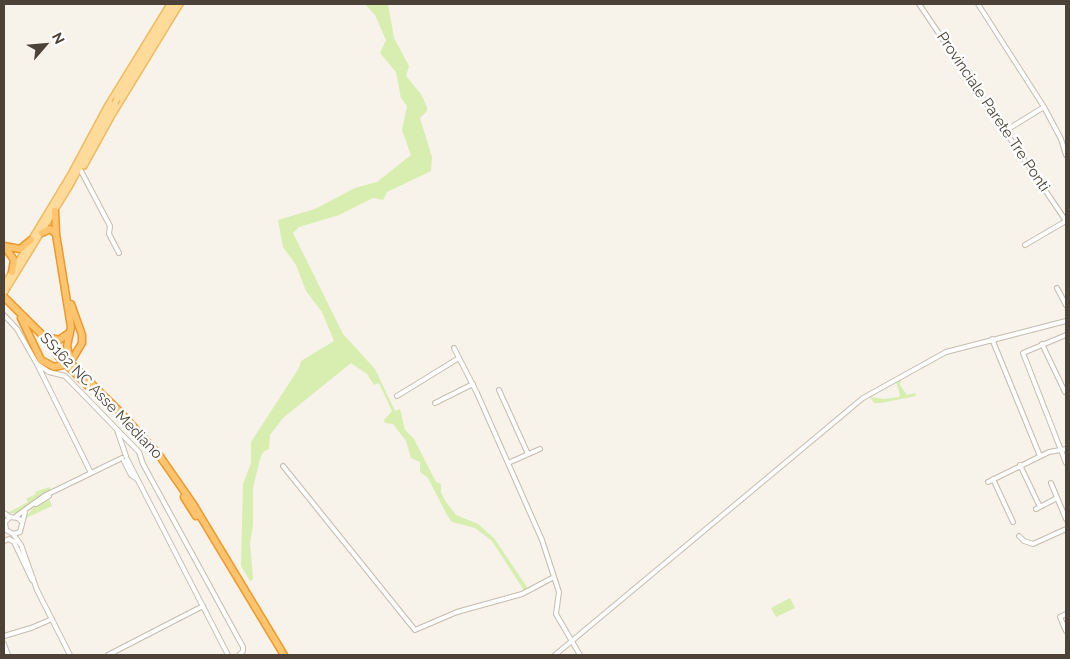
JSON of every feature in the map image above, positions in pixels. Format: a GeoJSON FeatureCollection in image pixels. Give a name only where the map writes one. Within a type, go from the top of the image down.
{"type":"FeatureCollection","features":[{"type":"Feature","properties":{"kind":"highway"},"geometry":{"type":"LineString","coordinates":[[55,211],[56,234],[72,327],[69,334],[67,352],[73,361],[82,343],[82,335],[67,294]]}},
{"type":"Feature","properties":{"kind":"highway"},"geometry":{"type":"LineString","coordinates":[[42,232],[52,229],[56,234]]}},
{"type":"Feature","properties":{"kind":"highway"},"geometry":{"type":"LineString","coordinates":[[4,246],[20,248],[31,240]]}},
{"type":"Feature","properties":{"kind":"highway"},"geometry":{"type":"LineString","coordinates":[[4,246],[14,260],[12,272]]}},
{"type":"Feature","properties":{"kind":"highway","name":"SS162 NC Asse Mediano"},"geometry":{"type":"LineString","coordinates":[[4,295],[21,318],[120,415]]}},
{"type":"Feature","properties":{"kind":"highway","name":"SS162 NC Asse Mediano"},"geometry":{"type":"LineString","coordinates":[[4,302],[73,361],[136,432],[172,479],[281,653]]}},
{"type":"Feature","properties":{"kind":"highway"},"geometry":{"type":"LineString","coordinates":[[21,318],[41,360],[54,367],[63,365]]}},
{"type":"Feature","properties":{"kind":"highway"},"geometry":{"type":"LineString","coordinates":[[44,336],[59,340],[69,334]]}},
{"type":"Feature","properties":{"kind":"main road"},"geometry":{"type":"LineString","coordinates":[[4,295],[69,187],[170,4]]}},
{"type":"Feature","properties":{"kind":"main road"},"geometry":{"type":"LineString","coordinates":[[4,285],[175,4]]}},
{"type":"Feature","properties":{"kind":"main road"},"geometry":{"type":"LineString","coordinates":[[69,187],[81,171],[115,102],[180,4]]}},
{"type":"Feature","properties":{"kind":"street","name":"Provinciale Parete Tre Ponti"},"geometry":{"type":"LineString","coordinates":[[919,4],[1066,221]]}},
{"type":"Feature","properties":{"kind":"street"},"geometry":{"type":"LineString","coordinates":[[978,4],[1044,107],[1061,139],[1066,155]]}},
{"type":"Feature","properties":{"kind":"street"},"geometry":{"type":"LineString","coordinates":[[1005,131],[1044,107]]}},
{"type":"Feature","properties":{"kind":"street"},"geometry":{"type":"LineString","coordinates":[[81,171],[110,226],[109,234],[119,253]]}},
{"type":"Feature","properties":{"kind":"street"},"geometry":{"type":"LineString","coordinates":[[1025,245],[1066,221]]}},
{"type":"Feature","properties":{"kind":"street"},"geometry":{"type":"LineString","coordinates":[[1057,288],[1066,305]]}},
{"type":"Feature","properties":{"kind":"street"},"geometry":{"type":"LineString","coordinates":[[4,316],[17,329],[37,364],[91,473]]}},
{"type":"Feature","properties":{"kind":"street"},"geometry":{"type":"LineString","coordinates":[[555,655],[863,398],[946,352],[1066,321]]}},
{"type":"Feature","properties":{"kind":"street"},"geometry":{"type":"LineString","coordinates":[[1066,336],[1023,353],[1066,464]]}},
{"type":"Feature","properties":{"kind":"street"},"geometry":{"type":"LineString","coordinates":[[992,339],[1040,456]]}},
{"type":"Feature","properties":{"kind":"street"},"geometry":{"type":"LineString","coordinates":[[1042,344],[1065,392]]}},
{"type":"Feature","properties":{"kind":"street"},"geometry":{"type":"LineString","coordinates":[[454,348],[473,384],[542,540],[559,592],[556,614],[580,655]]}},
{"type":"Feature","properties":{"kind":"street"},"geometry":{"type":"LineString","coordinates":[[397,396],[459,358]]}},
{"type":"Feature","properties":{"kind":"street"},"geometry":{"type":"LineString","coordinates":[[37,364],[49,372],[65,376],[139,452],[143,464],[243,647],[243,651],[239,655]]}},
{"type":"Feature","properties":{"kind":"street"},"geometry":{"type":"LineString","coordinates":[[435,403],[473,384]]}},
{"type":"Feature","properties":{"kind":"street"},"geometry":{"type":"LineString","coordinates":[[499,390],[528,454]]}},
{"type":"Feature","properties":{"kind":"street"},"geometry":{"type":"LineString","coordinates":[[117,430],[131,476],[137,478],[228,655]]}},
{"type":"Feature","properties":{"kind":"street"},"geometry":{"type":"LineString","coordinates":[[508,463],[540,448]]}},
{"type":"Feature","properties":{"kind":"street"},"geometry":{"type":"LineString","coordinates":[[988,482],[1040,456],[1059,449],[1066,449]]}},
{"type":"Feature","properties":{"kind":"street"},"geometry":{"type":"LineString","coordinates":[[5,527],[13,517],[50,494],[125,458]]}},
{"type":"Feature","properties":{"kind":"street"},"geometry":{"type":"LineString","coordinates":[[283,466],[415,630],[457,612],[522,594],[554,577]]}},
{"type":"Feature","properties":{"kind":"street"},"geometry":{"type":"LineString","coordinates":[[1020,466],[1038,508],[1058,498]]}},
{"type":"Feature","properties":{"kind":"street"},"geometry":{"type":"LineString","coordinates":[[993,479],[1014,521]]}},
{"type":"Feature","properties":{"kind":"street"},"geometry":{"type":"LineString","coordinates":[[1051,483],[1066,520]]}},
{"type":"Feature","properties":{"kind":"street"},"geometry":{"type":"LineString","coordinates":[[28,508],[20,532],[21,546],[33,582]]}},
{"type":"Feature","properties":{"kind":"street"},"geometry":{"type":"LineString","coordinates":[[21,546],[5,527],[4,515],[22,522]]}},
{"type":"Feature","properties":{"kind":"street"},"geometry":{"type":"LineString","coordinates":[[1019,536],[1026,542],[1033,544],[1066,530]]}},
{"type":"Feature","properties":{"kind":"street"},"geometry":{"type":"LineString","coordinates":[[4,536],[20,532]]}},
{"type":"Feature","properties":{"kind":"street"},"geometry":{"type":"LineString","coordinates":[[4,541],[9,539],[14,542],[27,573],[70,655]]}},
{"type":"Feature","properties":{"kind":"street"},"geometry":{"type":"LineString","coordinates":[[108,655],[203,606]]}},
{"type":"Feature","properties":{"kind":"street"},"geometry":{"type":"LineString","coordinates":[[1066,614],[1060,617],[1066,631]]}},
{"type":"Feature","properties":{"kind":"street"},"geometry":{"type":"LineString","coordinates":[[4,636],[32,628],[52,619]]}},
{"type":"Feature","properties":{"kind":"street"},"geometry":{"type":"LineString","coordinates":[[4,644],[8,655]]}},
{"type":"Feature","properties":{"kind":"green space"},"geometry":{"type":"Polygon","coordinates":[[[365,4],[388,4],[394,38],[409,66],[406,76],[421,94],[427,107],[427,111],[420,118],[432,157],[431,171],[387,192],[383,200],[373,198],[339,215],[299,227],[293,233],[343,334],[375,369],[395,411],[400,409],[405,430],[414,439],[436,482],[441,484],[441,493],[446,502],[456,515],[478,524],[494,538],[529,590],[525,592],[492,541],[475,528],[452,522],[428,478],[420,472],[420,462],[411,458],[406,441],[393,424],[385,423],[384,420],[392,411],[379,383],[374,385],[367,374],[351,363],[283,418],[270,435],[269,449],[263,452],[260,459],[253,488],[253,525],[250,543],[253,579],[250,581],[241,566],[243,484],[251,463],[251,442],[299,368],[301,361],[334,341],[322,312],[306,291],[296,265],[283,247],[278,220],[315,209],[355,188],[377,182],[411,155],[402,130],[407,106],[401,98],[396,72],[380,53],[386,40],[375,15],[365,4]]]}},
{"type":"Feature","properties":{"kind":"green space"},"geometry":{"type":"Polygon","coordinates":[[[899,379],[901,381],[900,385],[907,395],[915,393],[916,396],[874,403],[870,397],[884,399],[899,397],[896,381],[899,379]]]}},
{"type":"Feature","properties":{"kind":"green space"},"geometry":{"type":"Polygon","coordinates":[[[49,487],[51,490],[32,501],[19,513],[7,513],[28,502],[26,499],[36,494],[35,492],[49,487]]]}},
{"type":"Feature","properties":{"kind":"green space"},"geometry":{"type":"Polygon","coordinates":[[[49,499],[52,506],[24,519],[33,508],[49,499]]]}},
{"type":"Feature","properties":{"kind":"green space"},"geometry":{"type":"Polygon","coordinates":[[[790,598],[795,608],[776,617],[771,608],[790,598]]]}}]}
